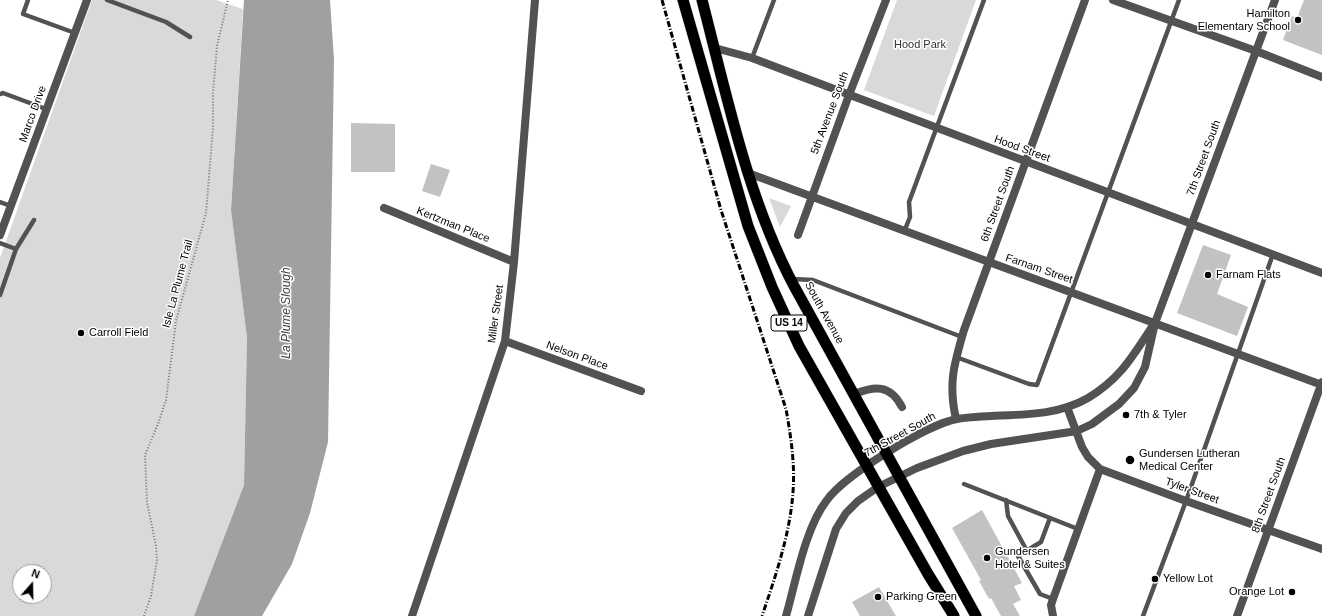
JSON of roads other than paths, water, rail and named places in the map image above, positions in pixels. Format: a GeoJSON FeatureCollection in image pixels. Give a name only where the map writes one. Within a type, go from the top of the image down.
{"type":"FeatureCollection","features":[{"type":"Feature","properties":{"kind":"highway","name":"US 14"},"geometry":{"type":"LineString","coordinates":[[683,0],[748,226],[769,280],[799,346],[878,487],[954,616]]}},
{"type":"Feature","properties":{"kind":"highway","name":"South Avenue"},"geometry":{"type":"LineString","coordinates":[[702,0],[748,173],[773,242],[790,279],[976,616]]}},
{"type":"Feature","properties":{"kind":"street","name":"Marco Drive"},"geometry":{"type":"LineString","coordinates":[[0,235],[87,0]]}},
{"type":"Feature","properties":{"kind":"street","name":"Miller Street"},"geometry":{"type":"LineString","coordinates":[[413,616],[505,341],[514,262],[534,0]]}},
{"type":"Feature","properties":{"kind":"street","name":"5th Avenue South"},"geometry":{"type":"LineString","coordinates":[[798,235],[848,95],[886,0]]}},
{"type":"Feature","properties":{"kind":"street","name":"6th Street South"},"geometry":{"type":"LineString","coordinates":[[956,419],[952,404],[951,382],[962,337],[1085,0]]}},
{"type":"Feature","properties":{"kind":"street"},"geometry":{"type":"LineString","coordinates":[[1113,0],[1256,51],[1322,77]]}},
{"type":"Feature","properties":{"kind":"street","name":"7th Street South"},"geometry":{"type":"LineString","coordinates":[[808,616],[836,529],[846,513],[858,501],[878,487],[963,451],[991,444],[1077,431],[1092,424],[1119,404],[1134,388],[1145,367],[1155,323],[1275,0]]}},
{"type":"Feature","properties":{"kind":"street","name":"Hood Street"},"geometry":{"type":"LineString","coordinates":[[715,48],[752,58],[1322,273]]}},
{"type":"Feature","properties":{"kind":"street","name":"Farnam Street"},"geometry":{"type":"LineString","coordinates":[[748,173],[988,263],[1072,292],[1322,384]]}},
{"type":"Feature","properties":{"kind":"street","name":"Kertzman Place"},"geometry":{"type":"LineString","coordinates":[[384,208],[514,262]]}},
{"type":"Feature","properties":{"kind":"street","name":"7th Street South"},"geometry":{"type":"LineString","coordinates":[[786,616],[815,519],[827,499],[845,481],[867,466],[935,426],[956,419],[1032,414],[1067,407],[1087,398],[1117,377],[1155,323]]}},
{"type":"Feature","properties":{"kind":"street","name":"Nelson Place"},"geometry":{"type":"LineString","coordinates":[[505,341],[640,391]]}},
{"type":"Feature","properties":{"kind":"street","name":"8th Street South"},"geometry":{"type":"LineString","coordinates":[[1237,616],[1322,384]]}},
{"type":"Feature","properties":{"kind":"street"},"geometry":{"type":"LineString","coordinates":[[854,394],[866,389],[878,388],[887,390],[897,397],[902,407]]}},
{"type":"Feature","properties":{"kind":"street","name":"Tyler Street"},"geometry":{"type":"LineString","coordinates":[[1067,407],[1088,457],[1100,469],[1322,549]]}},
{"type":"Feature","properties":{"kind":"street"},"geometry":{"type":"LineString","coordinates":[[1053,616],[1052,602],[1100,469]]}},
{"type":"Feature","properties":{"kind":"lane"},"geometry":{"type":"LineString","coordinates":[[28,0],[23,14],[75,33]]}},
{"type":"Feature","properties":{"kind":"lane"},"geometry":{"type":"LineString","coordinates":[[107,0],[166,22],[190,37]]}},
{"type":"Feature","properties":{"kind":"lane"},"geometry":{"type":"LineString","coordinates":[[752,58],[774,0]]}},
{"type":"Feature","properties":{"kind":"lane"},"geometry":{"type":"LineString","coordinates":[[904,232],[910,217],[909,202],[984,0]]}},
{"type":"Feature","properties":{"kind":"lane"},"geometry":{"type":"LineString","coordinates":[[956,357],[1029,384],[1037,385],[1179,0]]}},
{"type":"Feature","properties":{"kind":"lane"},"geometry":{"type":"LineString","coordinates":[[0,94],[3,93],[46,109]]}},
{"type":"Feature","properties":{"kind":"lane"},"geometry":{"type":"LineString","coordinates":[[0,202],[11,206]]}},
{"type":"Feature","properties":{"kind":"lane"},"geometry":{"type":"LineString","coordinates":[[0,295],[16,249],[34,220]]}},
{"type":"Feature","properties":{"kind":"lane"},"geometry":{"type":"LineString","coordinates":[[0,243],[16,249]]}},
{"type":"Feature","properties":{"kind":"lane"},"geometry":{"type":"LineString","coordinates":[[1143,616],[1186,501],[1274,254]]}},
{"type":"Feature","properties":{"kind":"lane"},"geometry":{"type":"LineString","coordinates":[[790,279],[813,280],[962,337]]}},
{"type":"Feature","properties":{"kind":"lane"},"geometry":{"type":"LineString","coordinates":[[964,484],[1078,529]]}},
{"type":"Feature","properties":{"kind":"lane"},"geometry":{"type":"LineString","coordinates":[[1006,500],[1008,516],[1027,551]]}},
{"type":"Feature","properties":{"kind":"lane"},"geometry":{"type":"LineString","coordinates":[[1050,518],[1041,542],[1018,556],[1040,594],[1052,602]]}},
{"type":"Feature","properties":{"kind":"water","name":"La Plume Slough"},"geometry":{"type":"Polygon","coordinates":[[[244,0],[330,0],[334,60],[328,442],[310,513],[292,564],[262,616],[194,616],[244,485],[247,338],[231,210],[244,0]]]}},
{"type":"Feature","properties":{"kind":"railway"},"geometry":{"type":"LineString","coordinates":[[662,0],[721,210],[786,409],[793,461],[794,481],[792,501],[785,540],[775,578],[762,616]]}},
{"type":"Feature","properties":{"kind":"place","name":"Hamilton Elementary School"},"geometry":{"type":"Point","coordinates":[1298,20]}},
{"type":"Feature","properties":{"kind":"place","name":"Farnam Flats"},"geometry":{"type":"Point","coordinates":[1208,275]}},
{"type":"Feature","properties":{"kind":"place","name":"Carroll Field"},"geometry":{"type":"Point","coordinates":[81,333]}},
{"type":"Feature","properties":{"kind":"place","name":"7th & Tyler"},"geometry":{"type":"Point","coordinates":[1126,415]}},
{"type":"Feature","properties":{"kind":"place","name":"Gundersen Lutheran Medical Center"},"geometry":{"type":"Point","coordinates":[1130,460]}},
{"type":"Feature","properties":{"kind":"place","name":"Gundersen Hotel & Suites"},"geometry":{"type":"Point","coordinates":[987,558]}},
{"type":"Feature","properties":{"kind":"place","name":"Yellow Lot"},"geometry":{"type":"Point","coordinates":[1155,579]}},
{"type":"Feature","properties":{"kind":"place","name":"Orange Lot"},"geometry":{"type":"Point","coordinates":[1292,592]}},
{"type":"Feature","properties":{"kind":"place","name":"Parking Green"},"geometry":{"type":"Point","coordinates":[878,597]}},
{"type":"Feature","properties":{"kind":"park label","name":"Hood Park"},"geometry":{"type":"Point","coordinates":[920,45]}}]}
